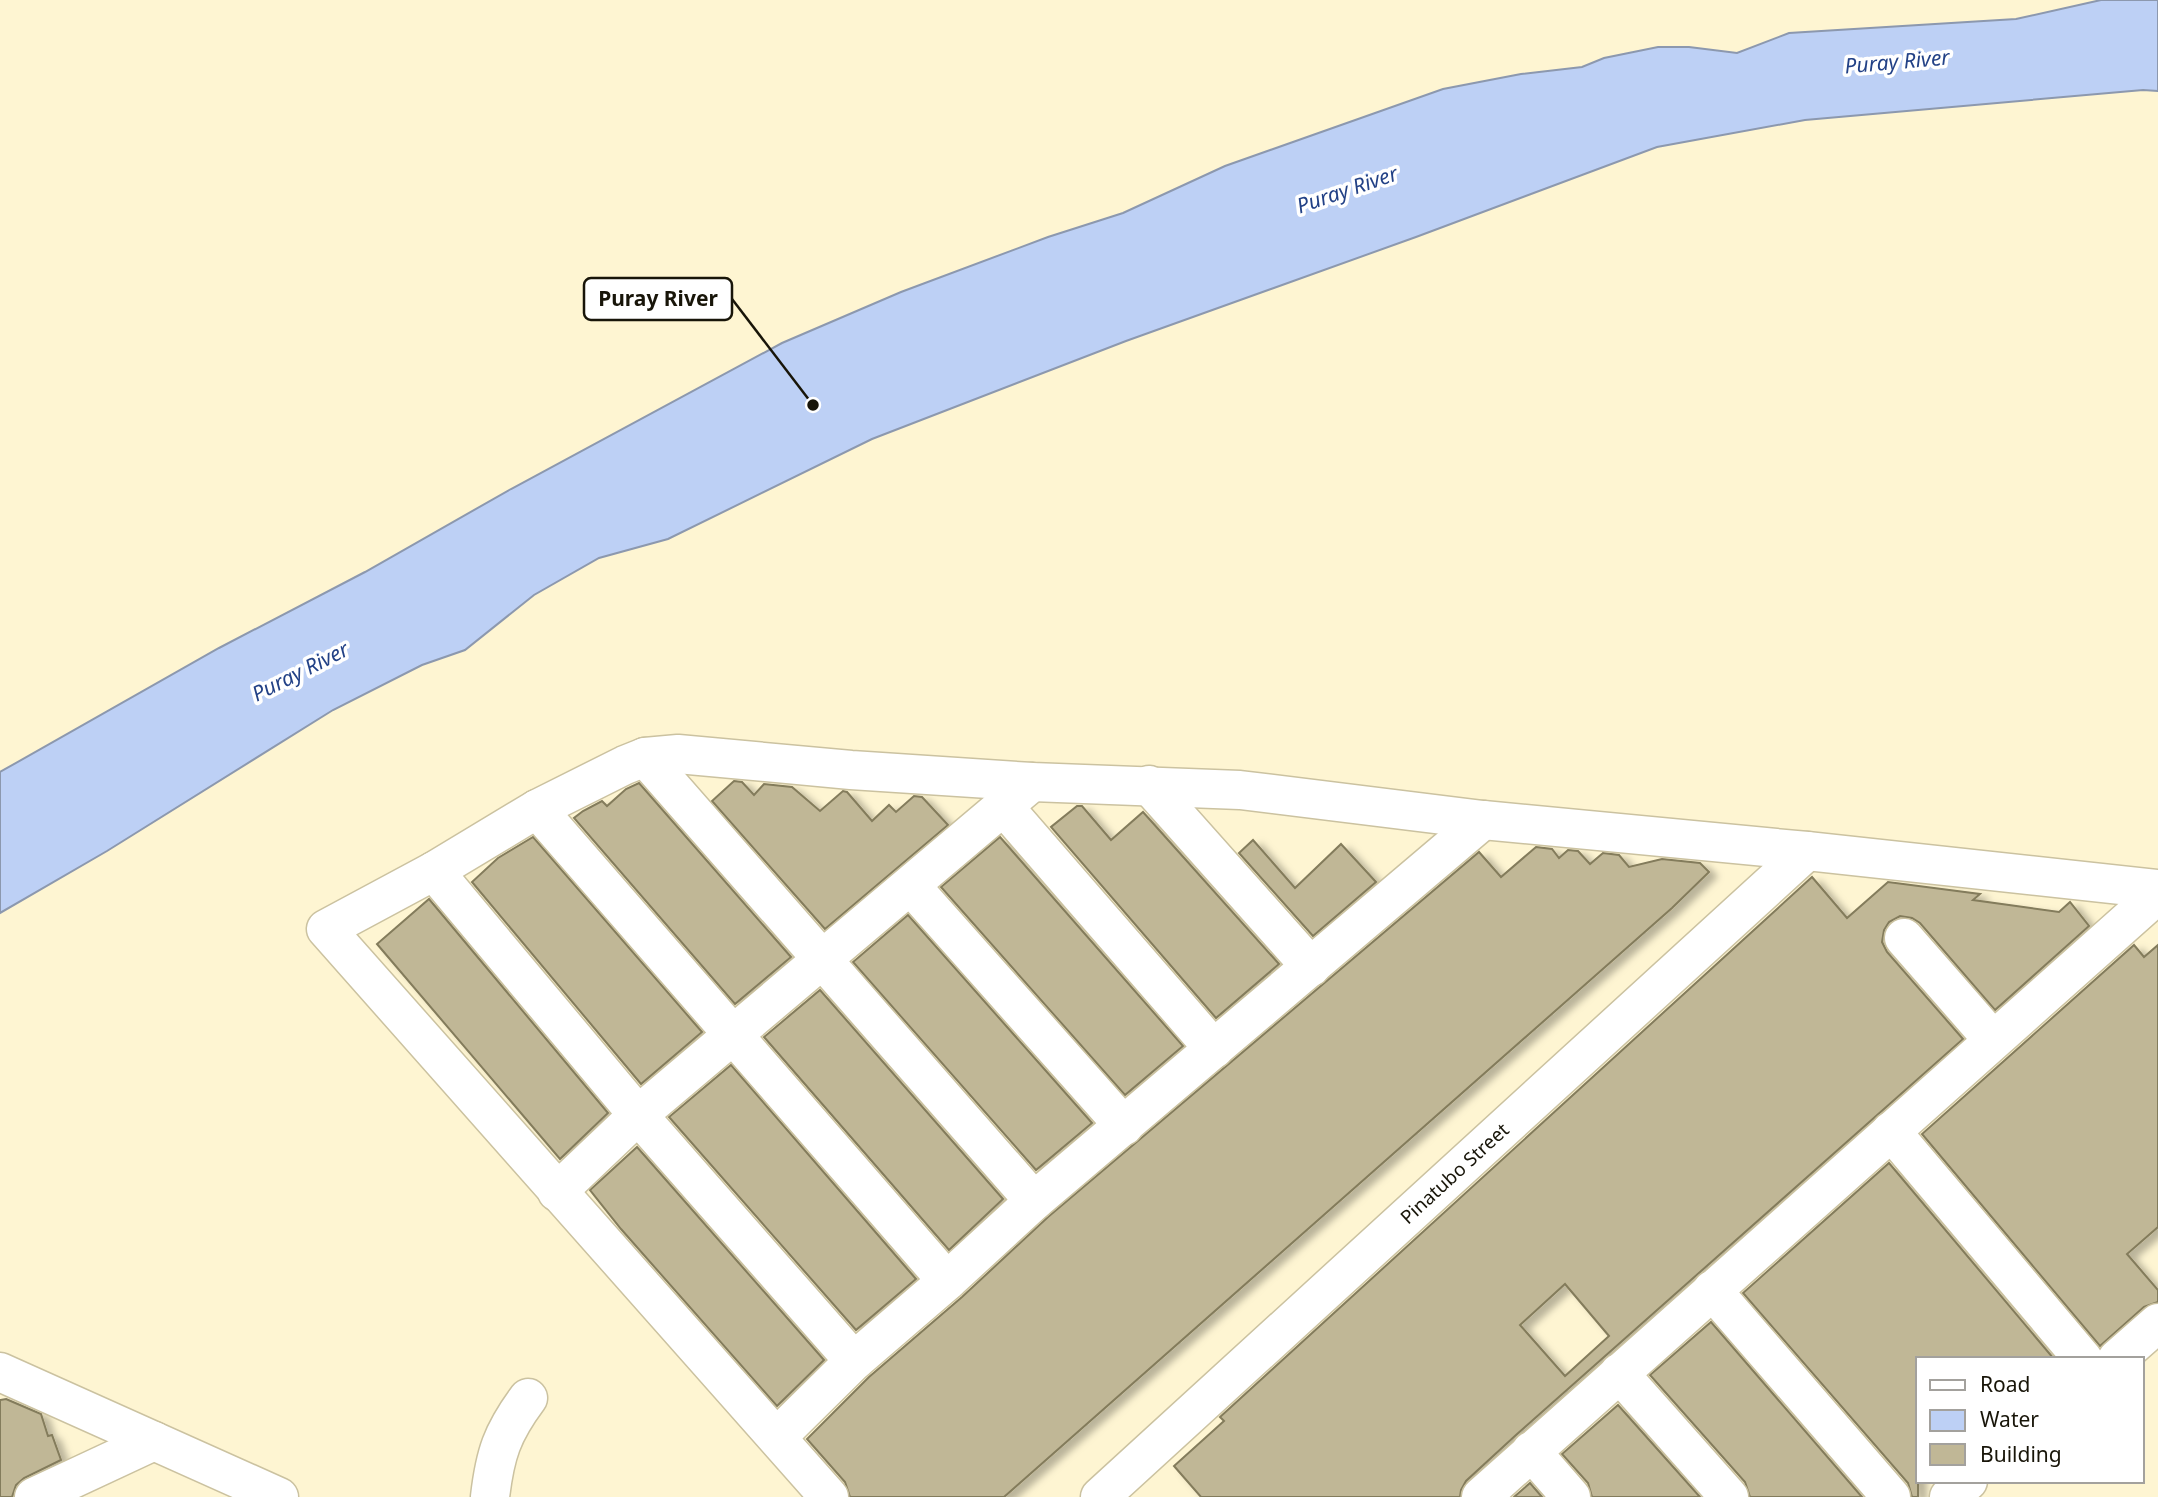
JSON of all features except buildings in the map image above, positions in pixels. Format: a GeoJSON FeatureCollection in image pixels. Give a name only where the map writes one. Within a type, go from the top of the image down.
{"type":"FeatureCollection","features":[{"type":"Feature","properties":{"kind":"street"},"geometry":{"type":"LineString","coordinates":[[829,1497],[326,929],[434,872],[537,809],[645,757],[678,754],[851,770],[1032,782],[1240,790],[1483,820],[1807,851],[2158,892]]}},
{"type":"Feature","properties":{"kind":"street"},"geometry":{"type":"LineString","coordinates":[[645,757],[1034,1201]]}},
{"type":"Feature","properties":{"kind":"street"},"geometry":{"type":"LineString","coordinates":[[557,1192],[638,1115],[1032,782]]}},
{"type":"Feature","properties":{"kind":"street"},"geometry":{"type":"LineString","coordinates":[[1149,785],[1311,967]]}},
{"type":"Feature","properties":{"kind":"street"},"geometry":{"type":"LineString","coordinates":[[1004,807],[1214,1049]]}},
{"type":"Feature","properties":{"kind":"street"},"geometry":{"type":"LineString","coordinates":[[537,809],[947,1281]]}},
{"type":"Feature","properties":{"kind":"street"},"geometry":{"type":"LineString","coordinates":[[777,1437],[854,1361],[1034,1201],[1483,820]]}},
{"type":"Feature","properties":{"kind":"street","name":"Pinatubo Street"},"geometry":{"type":"LineString","coordinates":[[1100,1497],[1807,851]]}},
{"type":"Feature","properties":{"kind":"street"},"geometry":{"type":"LineString","coordinates":[[434,872],[638,1115],[854,1361]]}},
{"type":"Feature","properties":{"kind":"street"},"geometry":{"type":"LineString","coordinates":[[911,886],[1124,1126]]}},
{"type":"Feature","properties":{"kind":"street"},"geometry":{"type":"LineString","coordinates":[[1481,1497],[2158,892]]}},
{"type":"Feature","properties":{"kind":"street"},"geometry":{"type":"LineString","coordinates":[[1904,938],[1993,1040]]}},
{"type":"Feature","properties":{"kind":"street"},"geometry":{"type":"LineString","coordinates":[[1891,1131],[2081,1357]]}},
{"type":"Feature","properties":{"kind":"street"},"geometry":{"type":"LineString","coordinates":[[1712,1290],[1891,1497]]}},
{"type":"Feature","properties":{"kind":"street"},"geometry":{"type":"LineString","coordinates":[[2118,1357],[2158,1323]]}},
{"type":"Feature","properties":{"kind":"street"},"geometry":{"type":"LineString","coordinates":[[0,1373],[279,1497]]}},
{"type":"Feature","properties":{"kind":"street"},"geometry":{"type":"LineString","coordinates":[[1619,1373],[1730,1497]]}},
{"type":"Feature","properties":{"kind":"street"},"geometry":{"type":"LineString","coordinates":[[490,1497],[494,1462],[509,1424],[528,1398]]}},
{"type":"Feature","properties":{"kind":"street"},"geometry":{"type":"LineString","coordinates":[[34,1497],[154,1441]]}},
{"type":"Feature","properties":{"kind":"street"},"geometry":{"type":"LineString","coordinates":[[1531,1451],[1570,1497]]}},
{"type":"Feature","properties":{"kind":"street"},"geometry":{"type":"LineString","coordinates":[[1949,1497],[1966,1483]]}},
{"type":"Feature","properties":{"kind":"water"},"geometry":{"type":"Polygon","coordinates":[[[2101,0],[2158,0],[2158,91],[2143,90],[1805,120],[1657,147],[1126,341],[872,439],[668,539],[599,558],[534,595],[465,650],[422,665],[333,710],[107,851],[0,913],[0,772],[219,648],[365,572],[511,489],[782,343],[901,292],[1048,237],[1123,213],[1225,166],[1443,89],[1521,74],[1582,67],[1604,58],[1658,47],[1689,47],[1737,53],[1789,33],[2016,19],[2101,0]]]}},
{"type":"Feature","properties":{"kind":"place","name":"Puray River"},"geometry":{"type":"Point","coordinates":[813,405]}}]}
